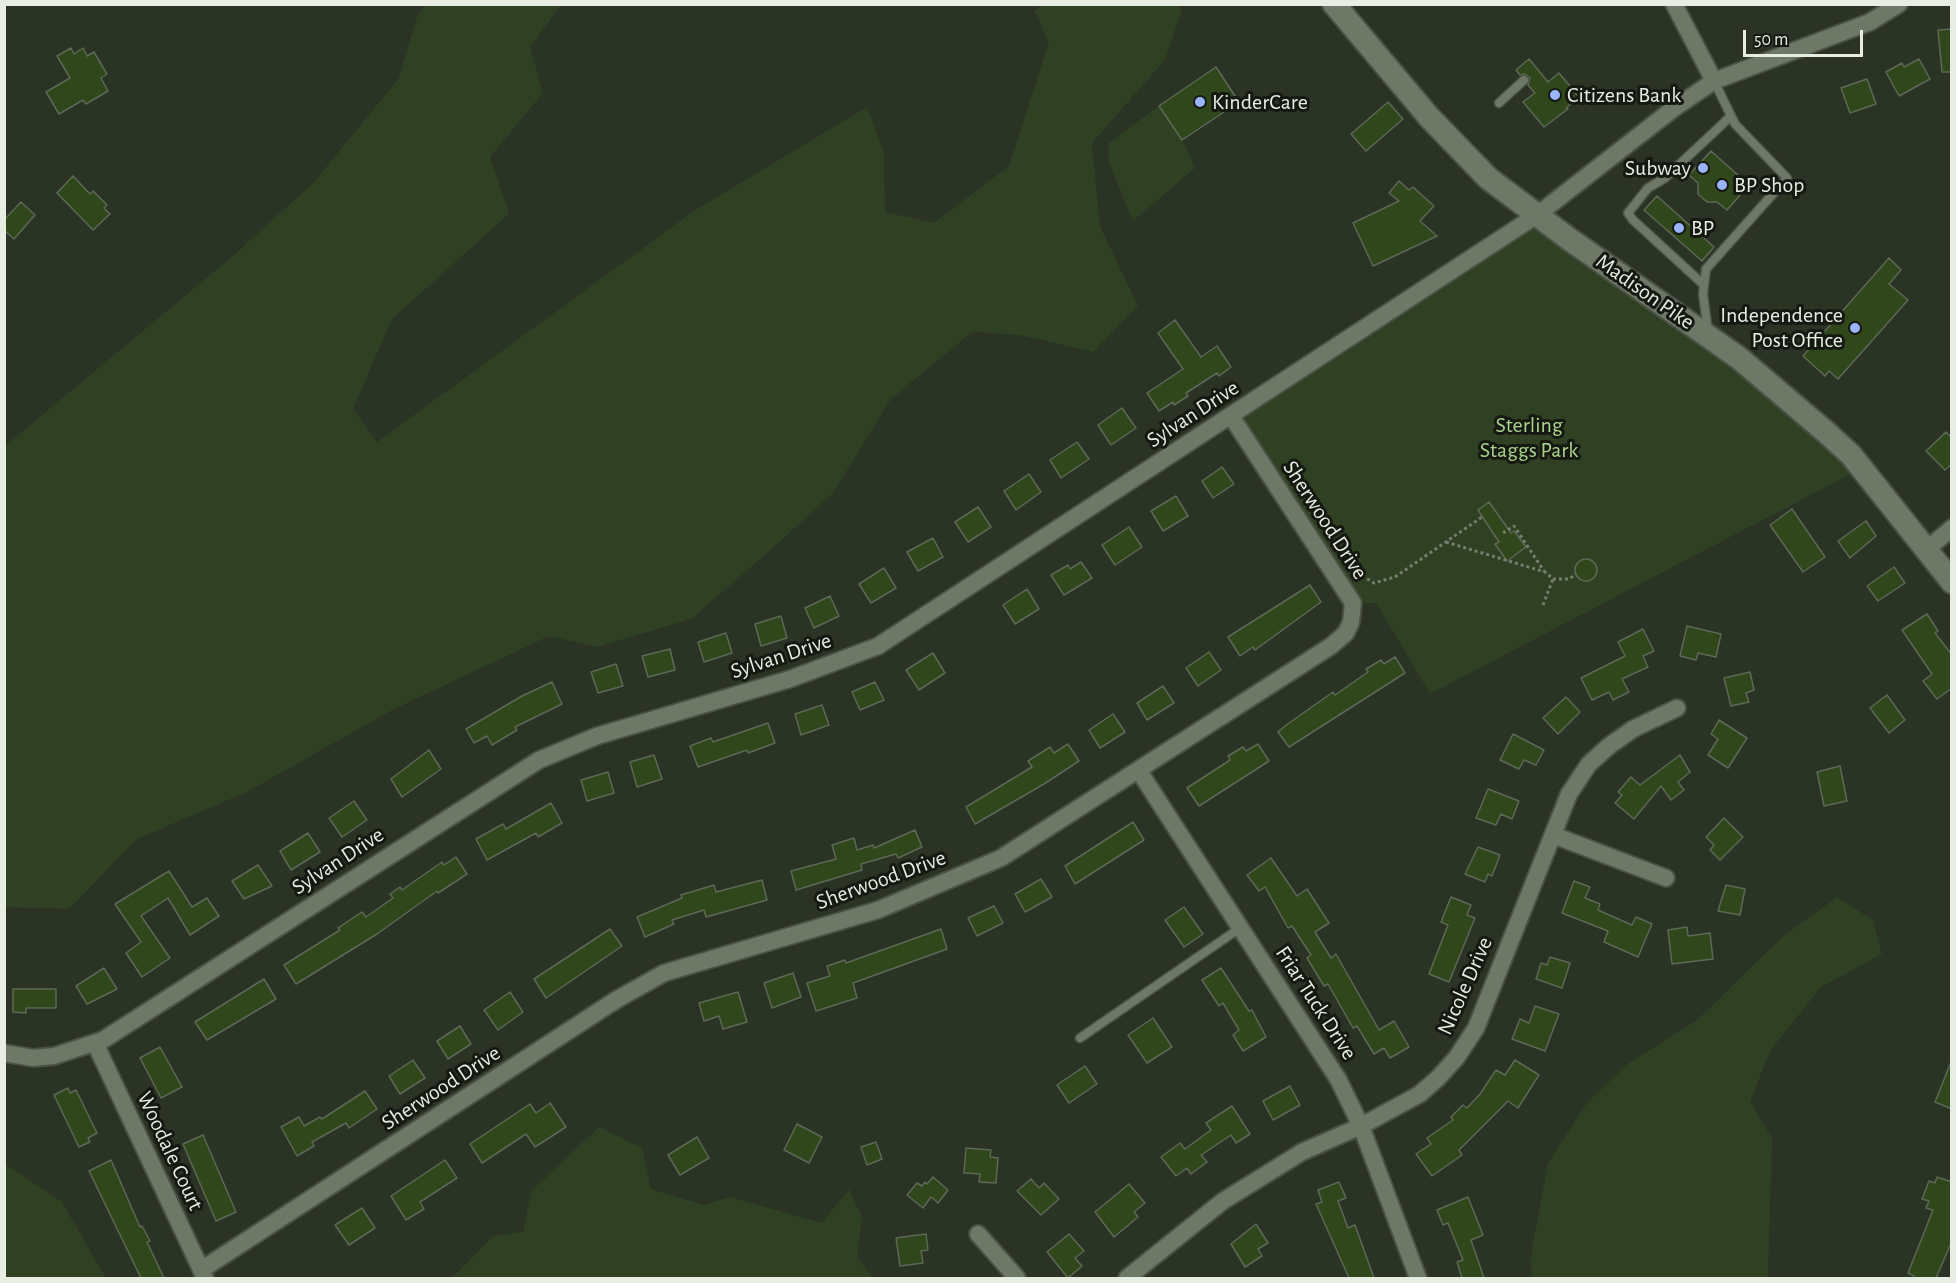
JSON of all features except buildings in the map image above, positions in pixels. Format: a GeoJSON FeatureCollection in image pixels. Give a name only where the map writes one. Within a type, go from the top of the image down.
{"type":"FeatureCollection","features":[{"type":"Feature","properties":{"kind":"main road","name":"Madison Pike"},"geometry":{"type":"LineString","coordinates":[[1334,4],[1428,117],[1488,178],[1782,392],[1851,455],[1952,582]]}},
{"type":"Feature","properties":{"kind":"street"},"geometry":{"type":"LineString","coordinates":[[1674,4],[1714,81]]}},
{"type":"Feature","properties":{"kind":"street","name":"Sylvan Drive"},"geometry":{"type":"LineString","coordinates":[[4,1053],[33,1058],[54,1056],[94,1043],[539,760],[597,736],[790,679],[878,646],[1537,215],[1673,109],[1714,81],[1870,22],[1899,4]]}},
{"type":"Feature","properties":{"kind":"street","name":"Sherwood Drive"},"geometry":{"type":"LineString","coordinates":[[203,1274],[616,1000],[664,973],[878,910],[1001,858],[1331,646],[1346,633],[1351,622],[1353,603],[1231,416]]}},
{"type":"Feature","properties":{"kind":"street"},"geometry":{"type":"LineString","coordinates":[[1926,550],[1952,528]]}},
{"type":"Feature","properties":{"kind":"street","name":"Nicole Drive"},"geometry":{"type":"LineString","coordinates":[[1127,1278],[1223,1201],[1302,1152],[1361,1126],[1420,1094],[1457,1057],[1476,1028],[1569,794],[1589,764],[1633,729],[1677,708]]}},
{"type":"Feature","properties":{"kind":"street","name":"Friar Tuck Drive"},"geometry":{"type":"LineString","coordinates":[[1139,771],[1338,1079],[1361,1126],[1418,1278]]}},
{"type":"Feature","properties":{"kind":"street"},"geometry":{"type":"LineString","coordinates":[[1553,835],[1666,878]]}},
{"type":"Feature","properties":{"kind":"street","name":"Woodale Court"},"geometry":{"type":"LineString","coordinates":[[94,1043],[203,1274]]}},
{"type":"Feature","properties":{"kind":"street"},"geometry":{"type":"LineString","coordinates":[[978,1234],[1017,1278]]}},
{"type":"Feature","properties":{"kind":"lane"},"geometry":{"type":"LineString","coordinates":[[1499,103],[1524,80]]}},
{"type":"Feature","properties":{"kind":"lane"},"geometry":{"type":"LineString","coordinates":[[1708,336],[1704,285],[1706,268],[1787,178],[1735,124],[1714,81]]}},
{"type":"Feature","properties":{"kind":"lane"},"geometry":{"type":"LineString","coordinates":[[1704,285],[1628,213],[1648,188],[1665,178],[1731,116]]}},
{"type":"Feature","properties":{"kind":"lane"},"geometry":{"type":"LineString","coordinates":[[1080,1038],[1240,928]]}},
{"type":"Feature","properties":{"kind":"path"},"geometry":{"type":"LineString","coordinates":[[1357,564],[1366,578],[1374,583],[1395,577],[1482,517]]}},
{"type":"Feature","properties":{"kind":"path"},"geometry":{"type":"LineString","coordinates":[[1503,533],[1514,526],[1545,572],[1553,579],[1569,579],[1576,574]]}},
{"type":"Feature","properties":{"kind":"path"},"geometry":{"type":"LineString","coordinates":[[1446,542],[1545,572]]}},
{"type":"Feature","properties":{"kind":"path"},"geometry":{"type":"LineString","coordinates":[[1543,605],[1553,579]]}},
{"type":"Feature","properties":{"kind":"green space"},"geometry":{"type":"Polygon","coordinates":[[[1043,4],[1180,4],[1182,10],[1165,60],[1092,143],[1100,226],[1138,306],[1093,352],[1020,335],[972,332],[891,399],[833,493],[691,619],[597,647],[549,636],[392,710],[247,792],[137,839],[69,909],[5,907],[5,446],[234,255],[314,182],[399,78],[417,17],[425,5],[561,5],[530,47],[543,93],[490,157],[509,214],[392,319],[353,409],[377,442],[694,211],[867,107],[884,152],[885,212],[934,223],[1009,166],[1049,42],[1035,11],[1043,4]]]}},
{"type":"Feature","properties":{"kind":"green space"},"geometry":{"type":"Polygon","coordinates":[[[1159,106],[1182,140],[1195,168],[1133,221],[1109,163],[1109,143],[1159,106]]]}},
{"type":"Feature","properties":{"kind":"green space","name":"Sterling Staggs Park"},"geometry":{"type":"Polygon","coordinates":[[[1537,215],[1862,468],[1430,694],[1376,603],[1353,603],[1231,416],[1537,215]]]}},
{"type":"Feature","properties":{"kind":"green space"},"geometry":{"type":"Polygon","coordinates":[[[1837,897],[1873,920],[1882,954],[1821,987],[1770,1051],[1750,1102],[1772,1138],[1768,1278],[1532,1278],[1530,1260],[1548,1163],[1586,1104],[1626,1065],[1697,1020],[1781,938],[1837,897]]]}},
{"type":"Feature","properties":{"kind":"green space"},"geometry":{"type":"Polygon","coordinates":[[[599,1127],[642,1148],[651,1189],[704,1205],[730,1197],[822,1223],[849,1189],[862,1217],[857,1257],[873,1278],[452,1278],[493,1236],[523,1232],[531,1191],[599,1127]]]}},
{"type":"Feature","properties":{"kind":"green space"},"geometry":{"type":"Polygon","coordinates":[[[5,1164],[62,1202],[106,1278],[5,1278],[5,1164]]]}},
{"type":"Feature","properties":{"kind":"place","name":"Citizens Bank"},"geometry":{"type":"Point","coordinates":[1555,95]}},
{"type":"Feature","properties":{"kind":"place","name":"KinderCare"},"geometry":{"type":"Point","coordinates":[1200,102]}},
{"type":"Feature","properties":{"kind":"place","name":"Subway"},"geometry":{"type":"Point","coordinates":[1703,168]}},
{"type":"Feature","properties":{"kind":"place","name":"BP Shop"},"geometry":{"type":"Point","coordinates":[1722,185]}},
{"type":"Feature","properties":{"kind":"place","name":"BP"},"geometry":{"type":"Point","coordinates":[1679,228]}},
{"type":"Feature","properties":{"kind":"place","name":"Independence Post Office"},"geometry":{"type":"Point","coordinates":[1855,328]}}]}
